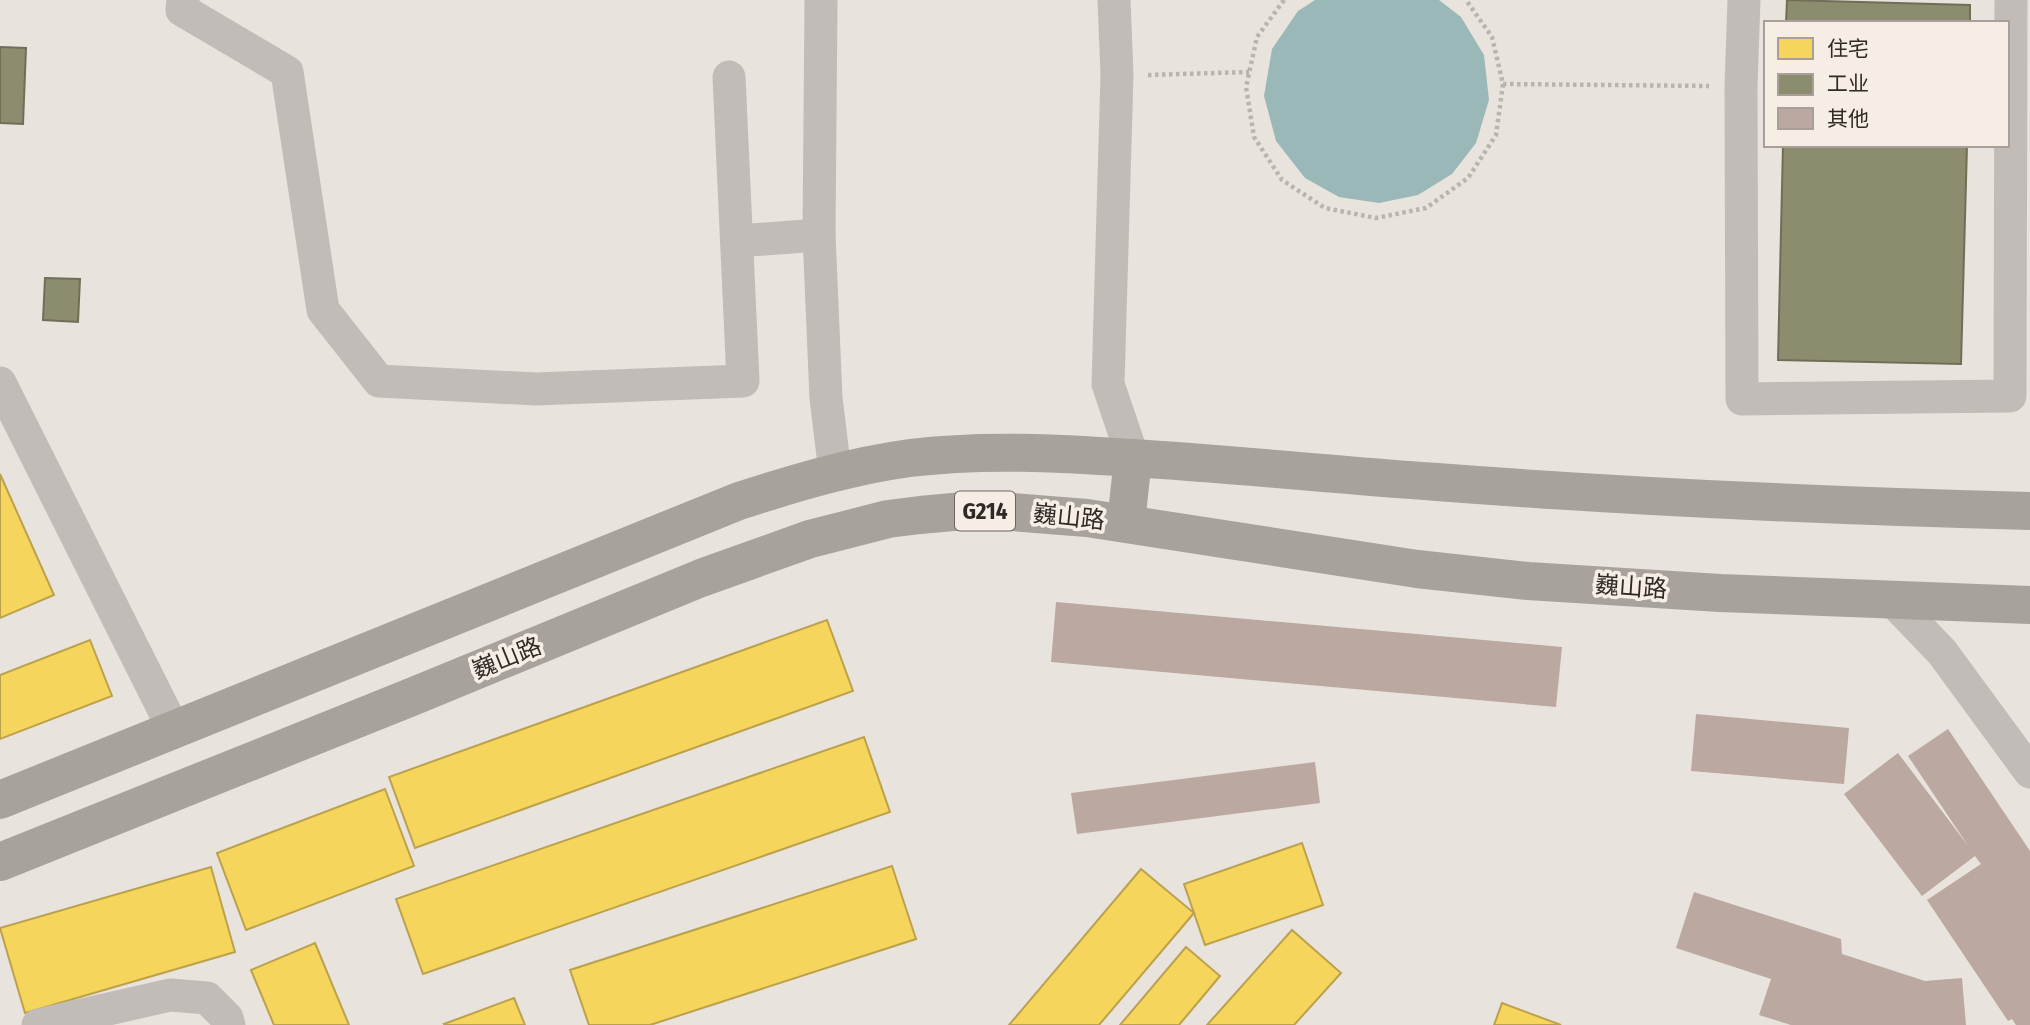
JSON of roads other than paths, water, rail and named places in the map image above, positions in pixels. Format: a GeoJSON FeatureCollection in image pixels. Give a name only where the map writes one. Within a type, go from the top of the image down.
{"type":"FeatureCollection","features":[{"type":"Feature","properties":{"kind":"highway","name":"G214"},"geometry":{"type":"LineString","coordinates":[[0,800],[739,501],[835,472],[911,458],[1014,453],[1133,458],[1536,489],[1822,505],[2030,512]]}},
{"type":"Feature","properties":{"kind":"highway"},"geometry":{"type":"LineString","coordinates":[[1126,523],[1133,458]]}},
{"type":"Feature","properties":{"kind":"highway"},"geometry":{"type":"LineString","coordinates":[[835,472],[846,529]]}},
{"type":"Feature","properties":{"kind":"highway","name":"巍山路"},"geometry":{"type":"LineString","coordinates":[[0,862],[701,578],[810,539],[888,519],[964,511],[1050,514],[1126,523],[1473,576],[1720,593],[2030,605]]}},
{"type":"Feature","properties":{"kind":"street"},"geometry":{"type":"LineString","coordinates":[[183,0],[182,10],[287,72],[323,310],[379,381],[536,389],[743,381],[729,76]]}},
{"type":"Feature","properties":{"kind":"street"},"geometry":{"type":"LineString","coordinates":[[821,0],[819,235],[826,398],[835,472]]}},
{"type":"Feature","properties":{"kind":"street"},"geometry":{"type":"LineString","coordinates":[[1114,0],[1117,75],[1108,384],[1133,458]]}},
{"type":"Feature","properties":{"kind":"street"},"geometry":{"type":"LineString","coordinates":[[1744,0],[1741,87],[1742,399],[2010,396],[2011,0]]}},
{"type":"Feature","properties":{"kind":"street"},"geometry":{"type":"LineString","coordinates":[[737,241],[819,235]]}},
{"type":"Feature","properties":{"kind":"street"},"geometry":{"type":"LineString","coordinates":[[0,383],[174,730]]}},
{"type":"Feature","properties":{"kind":"street"},"geometry":{"type":"LineString","coordinates":[[1893,601],[1942,652],[2030,772]]}},
{"type":"Feature","properties":{"kind":"street"},"geometry":{"type":"LineString","coordinates":[[37,1025],[170,995],[208,998],[227,1018],[229,1025]]}},
{"type":"Feature","properties":{"kind":"water"},"geometry":{"type":"Polygon","coordinates":[[[1315,0],[1439,0],[1461,17],[1484,55],[1489,100],[1476,143],[1452,174],[1418,195],[1379,203],[1339,197],[1305,178],[1276,141],[1264,96],[1272,49],[1298,11],[1315,0]]]}}]}
